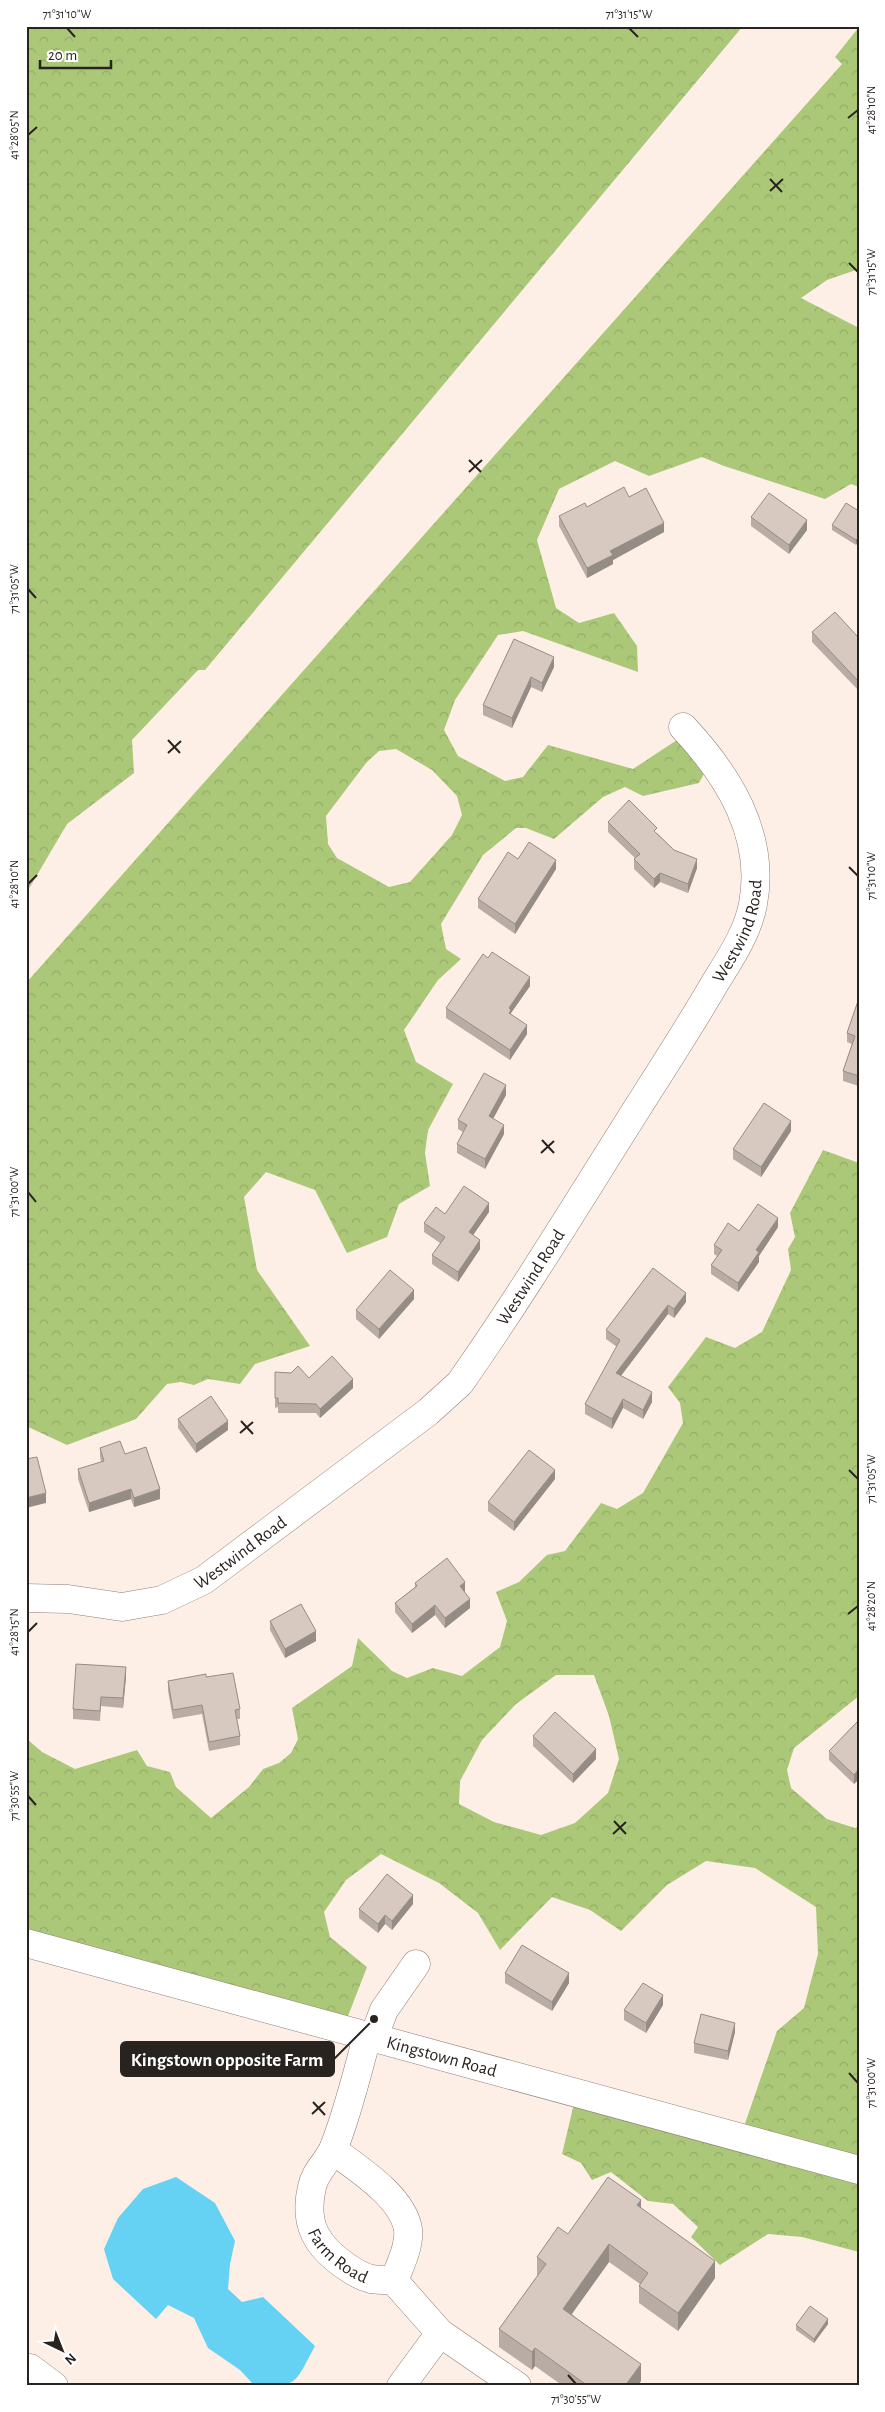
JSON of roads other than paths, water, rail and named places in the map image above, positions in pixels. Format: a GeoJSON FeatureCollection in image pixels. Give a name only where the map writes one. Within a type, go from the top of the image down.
{"type":"FeatureCollection","features":[{"type":"Feature","properties":{"kind":"street","name":"Westwind Road"},"geometry":{"type":"LineString","coordinates":[[26,1598],[68,1599],[122,1607],[162,1600],[204,1580],[428,1412],[460,1383],[692,1022],[737,947],[753,905],[756,868],[749,828],[733,791],[706,752],[683,727]]}},
{"type":"Feature","properties":{"kind":"street","name":"Kingstown Road"},"geometry":{"type":"LineString","coordinates":[[26,1943],[859,2170]]}},
{"type":"Feature","properties":{"kind":"street","name":"Farm Road"},"geometry":{"type":"LineString","coordinates":[[416,1964],[384,2010],[370,2038],[333,2150],[321,2165],[312,2186],[310,2210],[312,2228],[320,2245],[336,2260],[370,2278],[394,2281],[440,2333],[518,2386]]}},
{"type":"Feature","properties":{"kind":"street","name":"Farm Road"},"geometry":{"type":"LineString","coordinates":[[333,2150],[390,2196],[401,2211],[408,2230],[407,2247],[394,2281]]}},
{"type":"Feature","properties":{"kind":"street"},"geometry":{"type":"LineString","coordinates":[[401,2386],[440,2333]]}},
{"type":"Feature","properties":{"kind":"street"},"geometry":{"type":"LineString","coordinates":[[30,2368],[54,2386]]}},
{"type":"Feature","properties":{"kind":"water"},"geometry":{"type":"Polygon","coordinates":[[[176,2177],[215,2203],[235,2241],[230,2264],[228,2289],[242,2302],[263,2297],[315,2346],[299,2375],[294,2380],[280,2385],[255,2386],[240,2370],[208,2348],[194,2318],[168,2305],[156,2319],[113,2279],[104,2249],[118,2218],[143,2189],[176,2177]]]}},
{"type":"Feature","properties":{"kind":"place","name":"Kingstown opposite Farm"},"geometry":{"type":"Point","coordinates":[374,2019]}}]}
